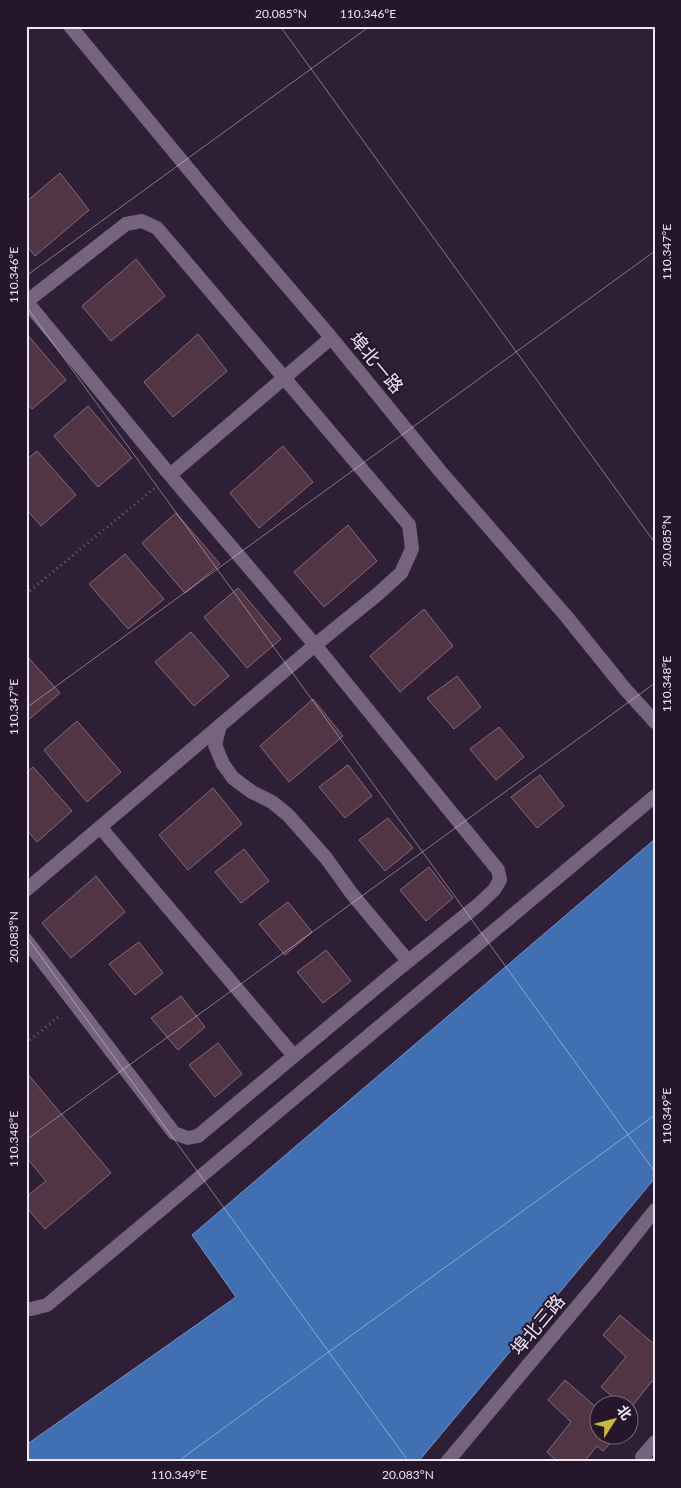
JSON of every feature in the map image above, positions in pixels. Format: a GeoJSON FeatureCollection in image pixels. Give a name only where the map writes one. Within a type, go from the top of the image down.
{"type":"FeatureCollection","features":[{"type":"Feature","properties":{"kind":"street","name":"埠北一路"},"geometry":{"type":"LineString","coordinates":[[70,26],[440,471],[655,722]]}},
{"type":"Feature","properties":{"kind":"street"},"geometry":{"type":"LineString","coordinates":[[26,890],[315,645],[378,594],[401,573],[412,549],[409,525],[157,228],[142,222],[126,224],[26,301],[170,475],[315,645],[498,870],[500,880],[494,890],[478,905],[198,1136],[188,1138],[174,1133],[26,940]]}},
{"type":"Feature","properties":{"kind":"street"},"geometry":{"type":"LineString","coordinates":[[170,475],[331,338]]}},
{"type":"Feature","properties":{"kind":"street"},"geometry":{"type":"LineString","coordinates":[[220,726],[215,745],[223,764],[233,778],[252,792],[272,802],[288,815],[326,858],[352,894],[408,961]]}},
{"type":"Feature","properties":{"kind":"street"},"geometry":{"type":"LineString","coordinates":[[26,1309],[31,1310],[47,1305],[655,796]]}},
{"type":"Feature","properties":{"kind":"street"},"geometry":{"type":"LineString","coordinates":[[100,827],[294,1056]]}},
{"type":"Feature","properties":{"kind":"street","name":"埠北三路"},"geometry":{"type":"LineString","coordinates":[[447,1462],[597,1283],[655,1210]]}},
{"type":"Feature","properties":{"kind":"street"},"geometry":{"type":"LineString","coordinates":[[642,1460],[655,1442]]}},
{"type":"Feature","properties":{"kind":"path"},"geometry":{"type":"LineString","coordinates":[[26,594],[170,475]]}},
{"type":"Feature","properties":{"kind":"path"},"geometry":{"type":"LineString","coordinates":[[26,1043],[75,1003]]}},
{"type":"Feature","properties":{"kind":"water"},"geometry":{"type":"Polygon","coordinates":[[[655,839],[655,1178],[418,1462],[26,1462],[26,1445],[236,1297],[192,1235],[655,839]]]}},
{"type":"Feature","properties":{"kind":"building"},"geometry":{"type":"Polygon","coordinates":[[[60,173],[89,210],[35,256],[26,245],[26,202],[60,173]]]}},
{"type":"Feature","properties":{"kind":"building"},"geometry":{"type":"Polygon","coordinates":[[[136,259],[165,296],[111,341],[82,306],[136,259]]]}},
{"type":"Feature","properties":{"kind":"building"},"geometry":{"type":"Polygon","coordinates":[[[26,333],[66,380],[32,409],[26,402],[26,333]]]}},
{"type":"Feature","properties":{"kind":"building"},"geometry":{"type":"Polygon","coordinates":[[[198,334],[227,371],[173,417],[144,382],[198,334]]]}},
{"type":"Feature","properties":{"kind":"building"},"geometry":{"type":"Polygon","coordinates":[[[88,406],[132,458],[98,487],[54,436],[88,406]]]}},
{"type":"Feature","properties":{"kind":"building"},"geometry":{"type":"Polygon","coordinates":[[[283,446],[313,482],[259,528],[230,493],[283,446]]]}},
{"type":"Feature","properties":{"kind":"building"},"geometry":{"type":"Polygon","coordinates":[[[37,451],[76,495],[41,526],[26,509],[26,460],[37,451]]]}},
{"type":"Feature","properties":{"kind":"building"},"geometry":{"type":"Polygon","coordinates":[[[176,513],[220,564],[185,593],[142,543],[176,513]]]}},
{"type":"Feature","properties":{"kind":"building"},"geometry":{"type":"Polygon","coordinates":[[[348,525],[377,561],[324,607],[294,572],[348,525]]]}},
{"type":"Feature","properties":{"kind":"building"},"geometry":{"type":"Polygon","coordinates":[[[125,554],[164,599],[128,629],[89,584],[125,554]]]}},
{"type":"Feature","properties":{"kind":"building"},"geometry":{"type":"Polygon","coordinates":[[[238,588],[281,639],[247,668],[204,617],[238,588]]]}},
{"type":"Feature","properties":{"kind":"building"},"geometry":{"type":"Polygon","coordinates":[[[424,609],[453,646],[400,692],[370,656],[424,609]]]}},
{"type":"Feature","properties":{"kind":"building"},"geometry":{"type":"Polygon","coordinates":[[[191,632],[229,676],[194,706],[155,662],[191,632]]]}},
{"type":"Feature","properties":{"kind":"building"},"geometry":{"type":"Polygon","coordinates":[[[26,655],[60,693],[26,722],[26,655]]]}},
{"type":"Feature","properties":{"kind":"building"},"geometry":{"type":"Polygon","coordinates":[[[457,676],[481,707],[454,729],[427,698],[457,676]]]}},
{"type":"Feature","properties":{"kind":"building"},"geometry":{"type":"Polygon","coordinates":[[[313,699],[343,736],[289,782],[260,746],[313,699]]]}},
{"type":"Feature","properties":{"kind":"building"},"geometry":{"type":"Polygon","coordinates":[[[77,721],[121,772],[87,802],[44,750],[77,721]]]}},
{"type":"Feature","properties":{"kind":"building"},"geometry":{"type":"Polygon","coordinates":[[[499,727],[524,757],[496,780],[470,749],[499,727]]]}},
{"type":"Feature","properties":{"kind":"building"},"geometry":{"type":"Polygon","coordinates":[[[348,765],[372,796],[345,818],[319,787],[348,765]]]}},
{"type":"Feature","properties":{"kind":"building"},"geometry":{"type":"Polygon","coordinates":[[[33,767],[72,811],[37,842],[26,829],[26,773],[33,767]]]}},
{"type":"Feature","properties":{"kind":"building"},"geometry":{"type":"Polygon","coordinates":[[[540,775],[564,806],[537,828],[511,797],[540,775]]]}},
{"type":"Feature","properties":{"kind":"building"},"geometry":{"type":"Polygon","coordinates":[[[213,788],[242,824],[188,870],[159,835],[213,788]]]}},
{"type":"Feature","properties":{"kind":"building"},"geometry":{"type":"Polygon","coordinates":[[[388,818],[413,848],[385,871],[359,840],[388,818]]]}},
{"type":"Feature","properties":{"kind":"building"},"geometry":{"type":"Polygon","coordinates":[[[244,849],[269,881],[241,903],[215,872],[244,849]]]}},
{"type":"Feature","properties":{"kind":"building"},"geometry":{"type":"Polygon","coordinates":[[[429,867],[453,898],[426,921],[400,890],[429,867]]]}},
{"type":"Feature","properties":{"kind":"building"},"geometry":{"type":"Polygon","coordinates":[[[96,876],[125,912],[71,958],[42,923],[96,876]]]}},
{"type":"Feature","properties":{"kind":"building"},"geometry":{"type":"Polygon","coordinates":[[[288,902],[312,932],[285,955],[259,924],[288,902]]]}},
{"type":"Feature","properties":{"kind":"building"},"geometry":{"type":"Polygon","coordinates":[[[139,942],[163,973],[135,995],[109,964],[139,942]]]}},
{"type":"Feature","properties":{"kind":"building"},"geometry":{"type":"Polygon","coordinates":[[[326,950],[351,981],[323,1003],[297,972],[326,950]]]}},
{"type":"Feature","properties":{"kind":"building"},"geometry":{"type":"Polygon","coordinates":[[[181,996],[205,1027],[178,1050],[151,1018],[181,996]]]}},
{"type":"Feature","properties":{"kind":"building"},"geometry":{"type":"Polygon","coordinates":[[[218,1043],[242,1074],[215,1097],[189,1065],[218,1043]]]}},
{"type":"Feature","properties":{"kind":"building"},"geometry":{"type":"Polygon","coordinates":[[[26,1072],[111,1173],[45,1229],[26,1207],[26,1197],[46,1181],[26,1157],[26,1072]]]}},
{"type":"Feature","properties":{"kind":"building"},"geometry":{"type":"Polygon","coordinates":[[[620,1315],[655,1345],[655,1383],[652,1381],[638,1399],[638,1396],[612,1396],[601,1387],[626,1357],[603,1335],[620,1315]]]}},
{"type":"Feature","properties":{"kind":"building"},"geometry":{"type":"Polygon","coordinates":[[[565,1380],[588,1400],[588,1446],[597,1446],[584,1462],[558,1462],[547,1452],[571,1422],[548,1400],[565,1380]]]}},
{"type":"Feature","properties":{"kind":"building"},"geometry":{"type":"Polygon","coordinates":[[[597,1446],[608,1446],[603,1451],[597,1446]]]}}]}
